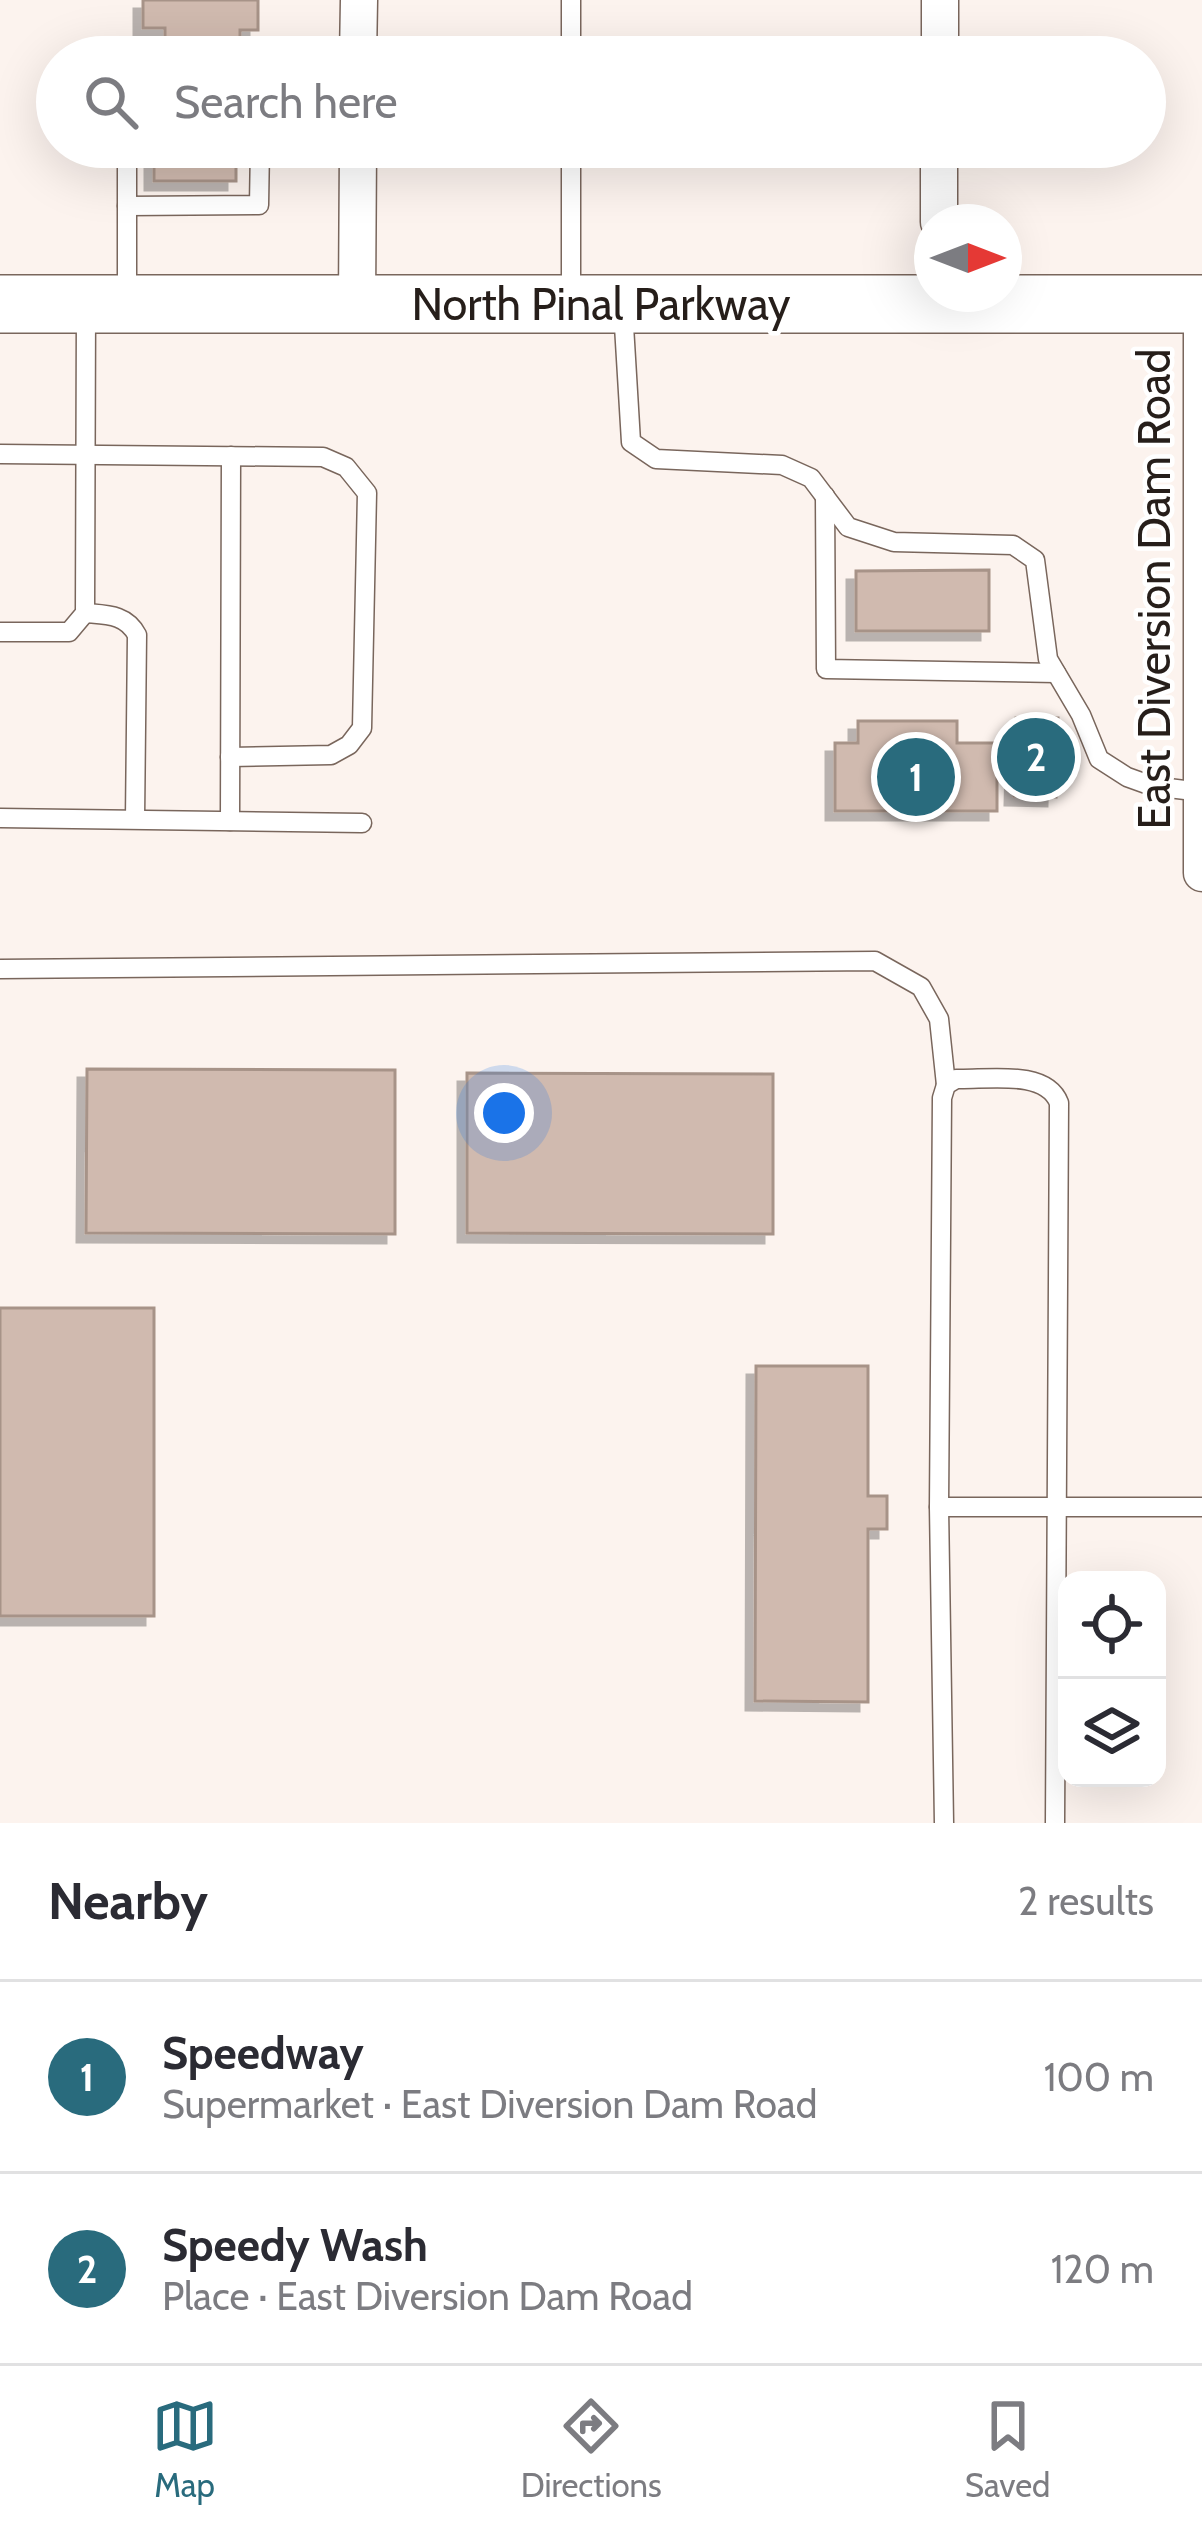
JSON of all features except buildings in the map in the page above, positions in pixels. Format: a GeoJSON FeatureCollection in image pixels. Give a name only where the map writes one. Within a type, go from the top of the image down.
{"type":"FeatureCollection","features":[{"type":"Feature","properties":{"kind":"main road","name":"North Pinal Parkway"},"geometry":{"type":"LineString","coordinates":[[0,304],[914,299]]}},
{"type":"Feature","properties":{"kind":"main road","name":"North Pinal Parkway"},"geometry":{"type":"LineString","coordinates":[[1022,301],[1202,304]]}},
{"type":"Feature","properties":{"kind":"street"},"geometry":{"type":"LineString","coordinates":[[358,0],[358,36]]}},
{"type":"Feature","properties":{"kind":"street"},"geometry":{"type":"LineString","coordinates":[[940,0],[940,36]]}},
{"type":"Feature","properties":{"kind":"street"},"geometry":{"type":"LineString","coordinates":[[357,304],[358,168]]}},
{"type":"Feature","properties":{"kind":"street"},"geometry":{"type":"LineString","coordinates":[[939,168],[939,204]]}},
{"type":"Feature","properties":{"kind":"street","name":"East Diversion Dam Road"},"geometry":{"type":"LineString","coordinates":[[1202,304],[1202,873]]}},
{"type":"Feature","properties":{"kind":"lane"},"geometry":{"type":"LineString","coordinates":[[571,0],[571,36]]}},
{"type":"Feature","properties":{"kind":"lane"},"geometry":{"type":"LineString","coordinates":[[0,632],[69,632],[85,613],[86,454],[106,304],[127,206],[127,168]]}},
{"type":"Feature","properties":{"kind":"lane"},"geometry":{"type":"LineString","coordinates":[[127,206],[260,206],[260,168]]}},
{"type":"Feature","properties":{"kind":"lane"},"geometry":{"type":"LineString","coordinates":[[574,168],[597,304],[631,442],[656,459],[782,465],[812,478],[848,527],[894,542],[1013,545],[1035,560],[1048,659],[1082,715],[1099,759],[1126,777],[1152,786],[1202,792]]}},
{"type":"Feature","properties":{"kind":"lane"},"geometry":{"type":"LineString","coordinates":[[0,454],[323,457],[346,467],[367,494],[362,728],[349,746],[331,755],[230,757]]}},
{"type":"Feature","properties":{"kind":"lane"},"geometry":{"type":"LineString","coordinates":[[230,821],[231,456]]}},
{"type":"Feature","properties":{"kind":"lane"},"geometry":{"type":"LineString","coordinates":[[824,496],[826,669],[1056,673]]}},
{"type":"Feature","properties":{"kind":"lane"},"geometry":{"type":"LineString","coordinates":[[85,613],[118,616],[131,623],[136,635],[136,819]]}},
{"type":"Feature","properties":{"kind":"lane"},"geometry":{"type":"LineString","coordinates":[[0,818],[362,823]]}},
{"type":"Feature","properties":{"kind":"lane"},"geometry":{"type":"LineString","coordinates":[[0,969],[875,961],[921,987],[939,1018],[946,1085],[942,1098],[939,1507],[944,1823]]}},
{"type":"Feature","properties":{"kind":"lane"},"geometry":{"type":"LineString","coordinates":[[946,1085],[956,1079],[1041,1082],[1053,1089],[1059,1103],[1054,1823]]}},
{"type":"Feature","properties":{"kind":"lane"},"geometry":{"type":"LineString","coordinates":[[939,1507],[1202,1507]]}},
{"type":"Feature","properties":{"kind":"place","name":"Speedy Wash"},"geometry":{"type":"Point","coordinates":[1036,757]}},
{"type":"Feature","properties":{"kind":"place","name":"Speedway"},"geometry":{"type":"Point","coordinates":[916,777]}}]}
